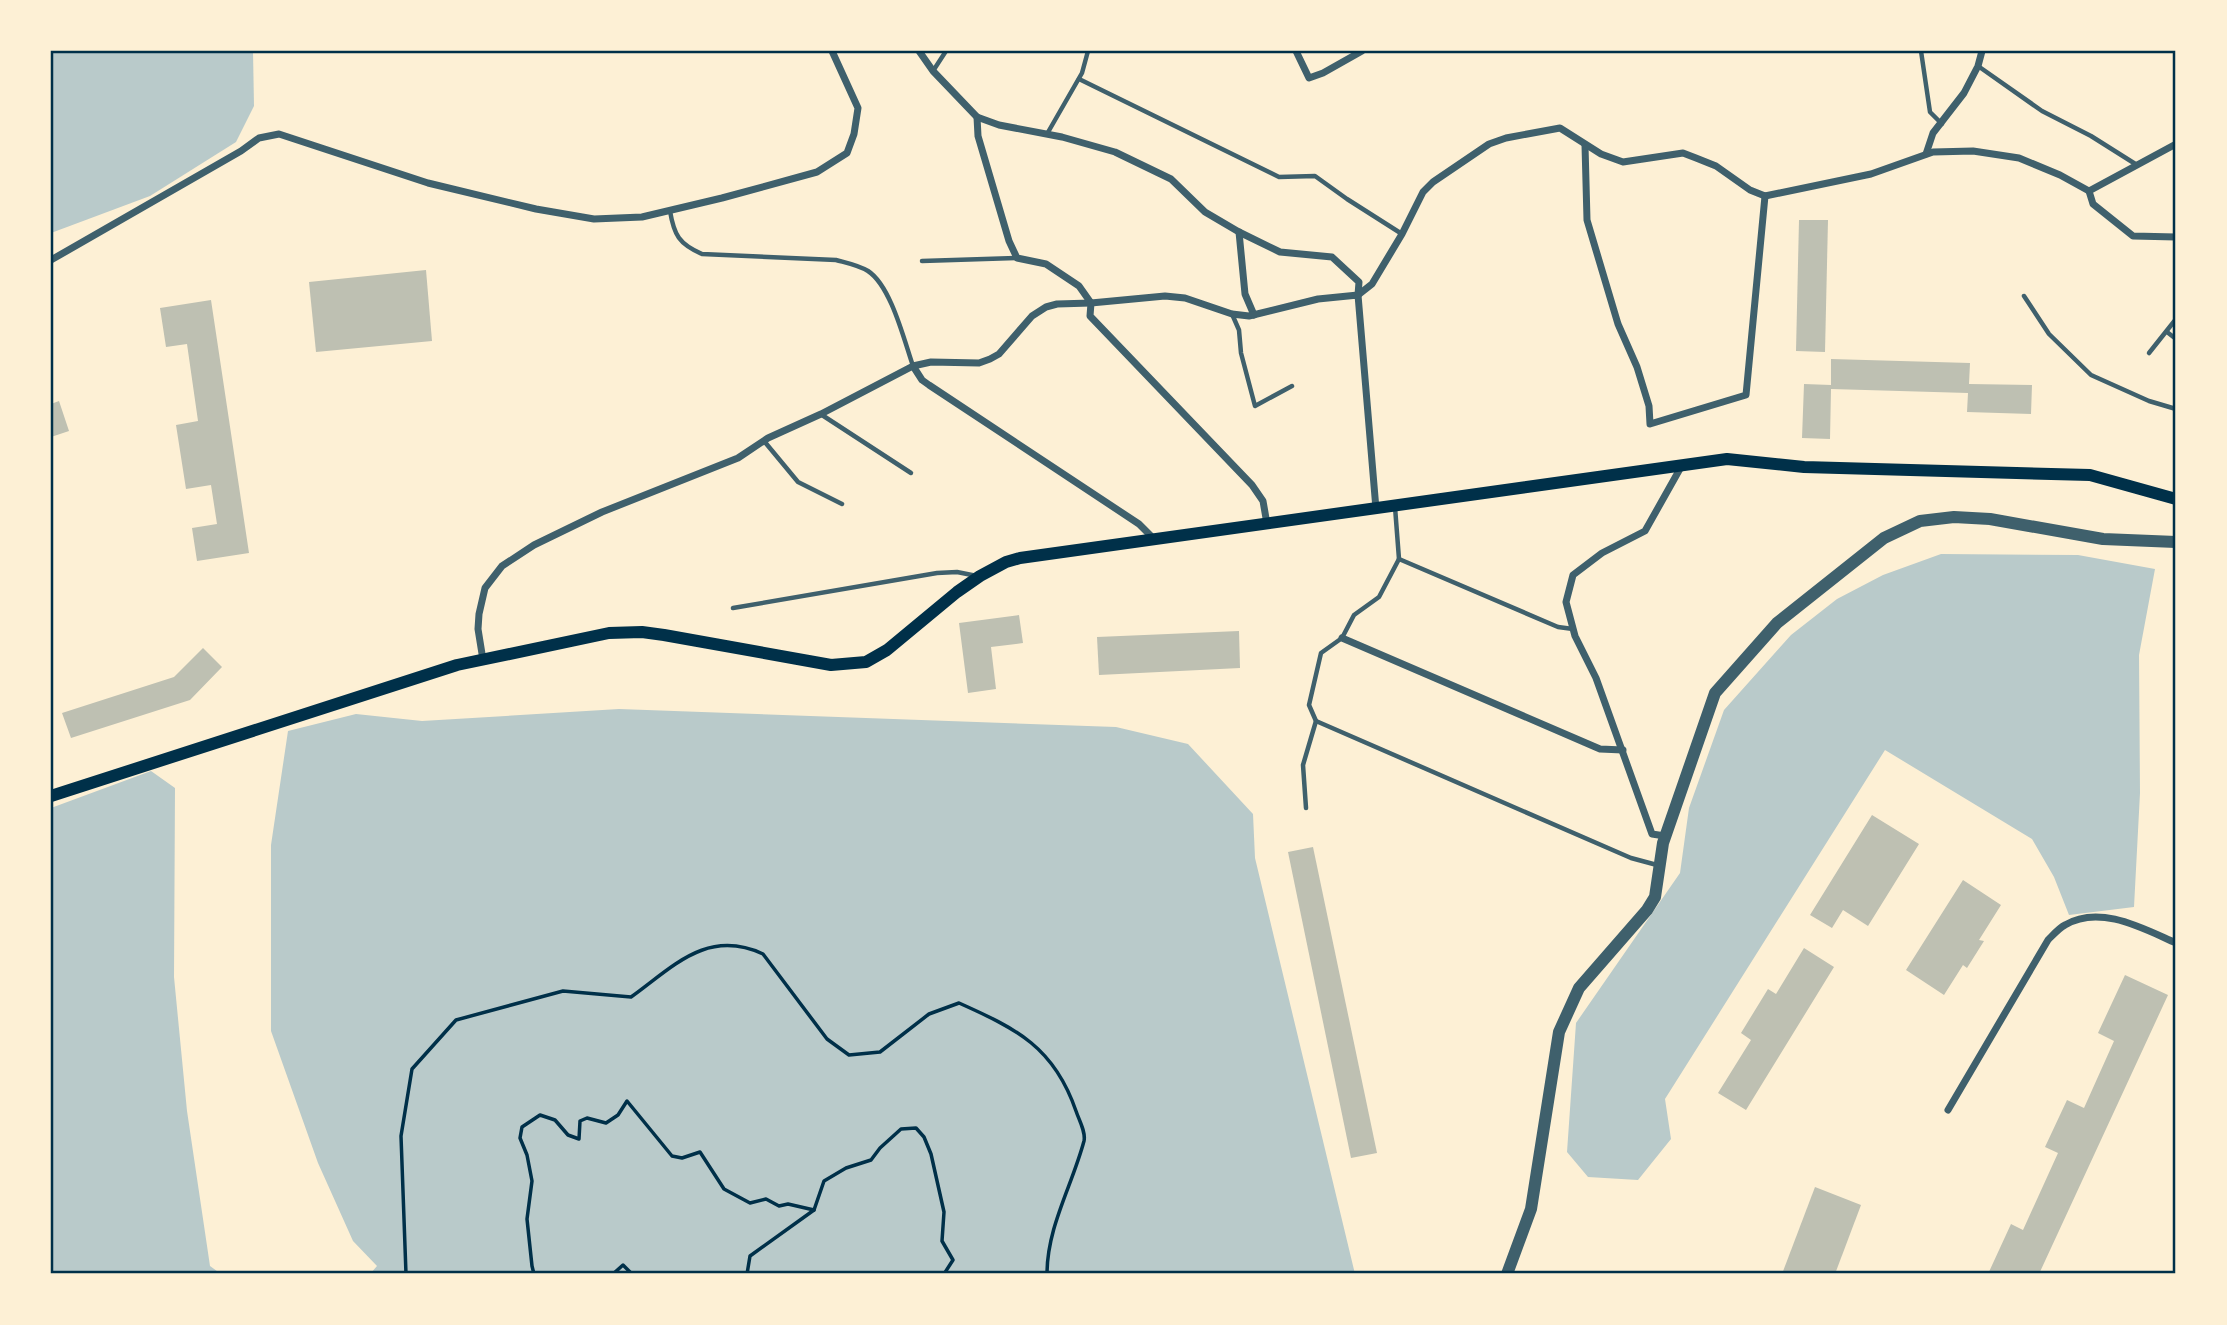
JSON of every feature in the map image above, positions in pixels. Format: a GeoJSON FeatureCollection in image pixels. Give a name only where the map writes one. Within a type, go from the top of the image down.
{"type":"FeatureCollection","features":[{"type":"Feature","properties":{"kind":"main road"},"geometry":{"type":"LineString","coordinates":[[51,796],[457,665],[609,633],[642,632],[831,665],[866,662],[887,650],[957,592],[1006,562],[1154,539],[1727,459],[1804,467],[2090,475],[2176,499]]}},
{"type":"Feature","properties":{"kind":"street"},"geometry":{"type":"LineString","coordinates":[[51,260],[242,151],[258,138],[279,134],[428,183],[536,209],[594,219],[642,217],[817,172],[847,153],[854,134],[858,108],[832,51]]}},
{"type":"Feature","properties":{"kind":"street"},"geometry":{"type":"LineString","coordinates":[[919,51],[933,71],[976,117],[999,125],[1047,134],[1115,152],[1171,178],[1205,212],[1239,232],[1280,252],[1332,257],[1359,282],[1376,509]]}},
{"type":"Feature","properties":{"kind":"street"},"geometry":{"type":"LineString","coordinates":[[1296,51],[1309,78],[1362,51]]}},
{"type":"Feature","properties":{"kind":"street"},"geometry":{"type":"LineString","coordinates":[[1926,154],[1933,133],[1964,93],[1978,66],[1982,51]]}},
{"type":"Feature","properties":{"kind":"street"},"geometry":{"type":"LineString","coordinates":[[976,117],[978,136],[1009,242],[1017,258],[1046,264],[1079,286],[1091,303],[1090,317],[1252,485],[1263,501],[1266,524]]}},
{"type":"Feature","properties":{"kind":"street"},"geometry":{"type":"LineString","coordinates":[[483,660],[478,629],[485,588],[502,565],[534,545],[602,512],[738,458],[764,441],[913,366],[931,362],[979,363],[990,359],[999,354],[1032,316],[1046,307],[1165,296],[1185,298],[1233,314],[1254,315],[1318,299],[1358,296],[1372,284],[1423,192],[1453,167],[1489,144],[1506,138],[1560,128],[1601,154],[1623,162],[1683,153],[1716,166],[1750,190],[1765,196],[1871,174],[1933,152],[1973,151],[2019,158],[2060,175],[2089,191],[2093,204],[2133,236],[2176,237]]}},
{"type":"Feature","properties":{"kind":"street"},"geometry":{"type":"LineString","coordinates":[[2089,191],[2176,144]]}},
{"type":"Feature","properties":{"kind":"street"},"geometry":{"type":"LineString","coordinates":[[1585,145],[1587,220],[1618,324],[1641,380],[1649,406],[1650,424],[1746,395],[1765,196]]}},
{"type":"Feature","properties":{"kind":"street"},"geometry":{"type":"LineString","coordinates":[[1239,232],[1245,294],[1254,315]]}},
{"type":"Feature","properties":{"kind":"street"},"geometry":{"type":"LineString","coordinates":[[913,366],[922,380],[1139,524],[1154,539]]}},
{"type":"Feature","properties":{"kind":"street"},"geometry":{"type":"LineString","coordinates":[[1665,836],[1652,834],[1596,678],[1573,629],[1566,602],[1573,575],[1602,553],[1645,531],[1681,467]]}},
{"type":"Feature","properties":{"kind":"street"},"geometry":{"type":"LineString","coordinates":[[1507,1274],[1531,1209],[1559,1032],[1579,988],[1647,910],[1655,897],[1665,836],[1715,693],[1777,623],[1884,538],[1920,521],[1955,517],[1990,519],[2103,539],[2176,542]]}},
{"type":"Feature","properties":{"kind":"street"},"geometry":{"type":"LineString","coordinates":[[1342,638],[1601,749],[1623,750]]}},
{"type":"Feature","properties":{"kind":"street"},"geometry":{"type":"LineString","coordinates":[[1948,1110],[2048,940],[2065,925],[2087,917],[2122,920],[2176,943]]}},
{"type":"Feature","properties":{"kind":"lane"},"geometry":{"type":"LineString","coordinates":[[933,71],[946,51]]}},
{"type":"Feature","properties":{"kind":"lane"},"geometry":{"type":"LineString","coordinates":[[1047,134],[1079,79],[1088,51]]}},
{"type":"Feature","properties":{"kind":"lane"},"geometry":{"type":"LineString","coordinates":[[1921,51],[1930,112],[1942,124]]}},
{"type":"Feature","properties":{"kind":"lane"},"geometry":{"type":"LineString","coordinates":[[1978,66],[2042,111],[2091,136],[2137,165]]}},
{"type":"Feature","properties":{"kind":"lane"},"geometry":{"type":"LineString","coordinates":[[1079,79],[1279,177],[1315,176],[1347,200],[1402,234]]}},
{"type":"Feature","properties":{"kind":"lane"},"geometry":{"type":"LineString","coordinates":[[670,210],[676,235],[702,254],[836,260],[856,265],[869,272],[886,292],[913,366]]}},
{"type":"Feature","properties":{"kind":"lane"},"geometry":{"type":"LineString","coordinates":[[922,261],[1017,258]]}},
{"type":"Feature","properties":{"kind":"lane"},"geometry":{"type":"LineString","coordinates":[[2024,296],[2049,334],[2091,375],[2150,401],[2176,409]]}},
{"type":"Feature","properties":{"kind":"lane"},"geometry":{"type":"LineString","coordinates":[[1233,314],[1255,406],[1292,386]]}},
{"type":"Feature","properties":{"kind":"lane"},"geometry":{"type":"LineString","coordinates":[[2149,353],[2176,319]]}},
{"type":"Feature","properties":{"kind":"lane"},"geometry":{"type":"LineString","coordinates":[[2167,332],[2176,339]]}},
{"type":"Feature","properties":{"kind":"lane"},"geometry":{"type":"LineString","coordinates":[[821,414],[911,473]]}},
{"type":"Feature","properties":{"kind":"lane"},"geometry":{"type":"LineString","coordinates":[[764,441],[798,482],[842,504]]}},
{"type":"Feature","properties":{"kind":"lane"},"geometry":{"type":"LineString","coordinates":[[1307,808],[1303,765],[1316,721],[1309,705],[1321,653],[1342,638],[1354,615],[1379,597],[1399,559],[1395,506]]}},
{"type":"Feature","properties":{"kind":"lane"},"geometry":{"type":"LineString","coordinates":[[1399,559],[1558,627],[1573,629]]}},
{"type":"Feature","properties":{"kind":"lane"},"geometry":{"type":"LineString","coordinates":[[733,608],[937,573],[957,572],[980,576]]}},
{"type":"Feature","properties":{"kind":"lane"},"geometry":{"type":"LineString","coordinates":[[1316,721],[1631,858],[1660,866]]}},
{"type":"Feature","properties":{"kind":"path"},"geometry":{"type":"LineString","coordinates":[[407,1274],[401,1136],[412,1069],[456,1020],[563,991],[631,998],[686,958],[704,948],[720,944],[748,947],[762,954],[827,1039],[849,1055],[880,1052],[929,1014],[959,1003],[1018,1031],[1051,1060],[1071,1095],[1085,1137],[1053,1230],[1047,1254],[1047,1274]]}},
{"type":"Feature","properties":{"kind":"path"},"geometry":{"type":"LineString","coordinates":[[534,1274],[527,1219],[532,1181],[527,1155],[520,1138],[522,1127],[540,1115],[555,1120],[568,1135],[579,1139],[580,1121],[587,1118],[606,1123],[618,1115],[627,1101],[672,1156],[682,1158],[700,1152],[724,1189],[750,1203],[766,1199],[779,1206],[788,1204],[814,1210]]}},
{"type":"Feature","properties":{"kind":"path"},"geometry":{"type":"LineString","coordinates":[[747,1274],[751,1256],[814,1210],[824,1181],[846,1168],[871,1160],[901,1129],[916,1128],[925,1137],[931,1154],[944,1212],[942,1241],[953,1260],[944,1274]]}},
{"type":"Feature","properties":{"kind":"path"},"geometry":{"type":"LineString","coordinates":[[613,1274],[623,1265],[632,1274]]}},
{"type":"Feature","properties":{"kind":"shaded area"},"geometry":{"type":"Polygon","coordinates":[[[51,51],[253,51],[254,106],[236,142],[150,196],[51,233],[51,51]]]}},
{"type":"Feature","properties":{"kind":"shaded area"},"geometry":{"type":"Polygon","coordinates":[[[1941,554],[2078,555],[2155,569],[2139,655],[2140,793],[2134,907],[2069,915],[2054,877],[2032,839],[1885,750],[1665,1099],[1671,1139],[1638,1180],[1588,1177],[1567,1152],[1576,1023],[1680,873],[1689,808],[1724,710],[1791,635],[1837,599],[1883,575],[1941,554]]]}},
{"type":"Feature","properties":{"kind":"shaded area"},"geometry":{"type":"Polygon","coordinates":[[[619,709],[1116,727],[1188,744],[1253,814],[1255,858],[1355,1274],[370,1274],[377,1266],[353,1241],[318,1163],[271,1031],[271,845],[288,731],[356,714],[422,721],[619,709]]]}},
{"type":"Feature","properties":{"kind":"shaded area"},"geometry":{"type":"Polygon","coordinates":[[[151,771],[175,788],[174,977],[187,1111],[210,1266],[221,1274],[51,1274],[51,808],[151,771]]]}},
{"type":"Feature","properties":{"kind":"building"},"geometry":{"type":"Polygon","coordinates":[[[1799,220],[1828,220],[1825,352],[1796,351],[1799,220]]]}},
{"type":"Feature","properties":{"kind":"building"},"geometry":{"type":"Polygon","coordinates":[[[426,270],[432,341],[316,352],[309,282],[426,270]]]}},
{"type":"Feature","properties":{"kind":"building"},"geometry":{"type":"Polygon","coordinates":[[[211,300],[249,553],[197,561],[192,528],[217,524],[211,485],[186,489],[176,425],[198,421],[187,344],[166,347],[160,308],[211,300]]]}},
{"type":"Feature","properties":{"kind":"building"},"geometry":{"type":"Polygon","coordinates":[[[1831,359],[1970,363],[1969,384],[2032,385],[2031,414],[1967,412],[1968,393],[1831,389],[1830,439],[1802,438],[1804,384],[1831,385],[1831,359]]]}},
{"type":"Feature","properties":{"kind":"building"},"geometry":{"type":"Polygon","coordinates":[[[59,401],[69,431],[51,437],[51,404],[59,401]]]}},
{"type":"Feature","properties":{"kind":"building"},"geometry":{"type":"Polygon","coordinates":[[[1019,615],[1023,643],[991,647],[996,689],[968,693],[959,623],[1019,615]]]}},
{"type":"Feature","properties":{"kind":"building"},"geometry":{"type":"Polygon","coordinates":[[[1239,631],[1240,668],[1099,675],[1097,637],[1239,631]]]}},
{"type":"Feature","properties":{"kind":"building"},"geometry":{"type":"Polygon","coordinates":[[[203,648],[222,667],[190,700],[71,738],[62,713],[174,677],[203,648]]]}},
{"type":"Feature","properties":{"kind":"building"},"geometry":{"type":"Polygon","coordinates":[[[1872,815],[1919,844],[1868,926],[1843,910],[1832,928],[1810,915],[1872,815]]]}},
{"type":"Feature","properties":{"kind":"building"},"geometry":{"type":"Polygon","coordinates":[[[1313,847],[1377,1153],[1351,1158],[1288,852],[1313,847]]]}},
{"type":"Feature","properties":{"kind":"building"},"geometry":{"type":"Polygon","coordinates":[[[1963,880],[2001,905],[1979,940],[1984,941],[1967,968],[1963,965],[1944,995],[1906,970],[1963,880]]]}},
{"type":"Feature","properties":{"kind":"building"},"geometry":{"type":"Polygon","coordinates":[[[1804,948],[1834,967],[1746,1110],[1718,1093],[1751,1040],[1741,1033],[1768,989],[1776,994],[1804,948]]]}},
{"type":"Feature","properties":{"kind":"building"},"geometry":{"type":"Polygon","coordinates":[[[2125,975],[2168,995],[2039,1274],[1988,1274],[2011,1224],[2023,1230],[2058,1153],[2045,1147],[2067,1100],[2084,1108],[2114,1041],[2098,1033],[2125,975]]]}},
{"type":"Feature","properties":{"kind":"building"},"geometry":{"type":"Polygon","coordinates":[[[1815,1187],[1861,1205],[1835,1274],[1782,1274],[1815,1187]]]}}]}
